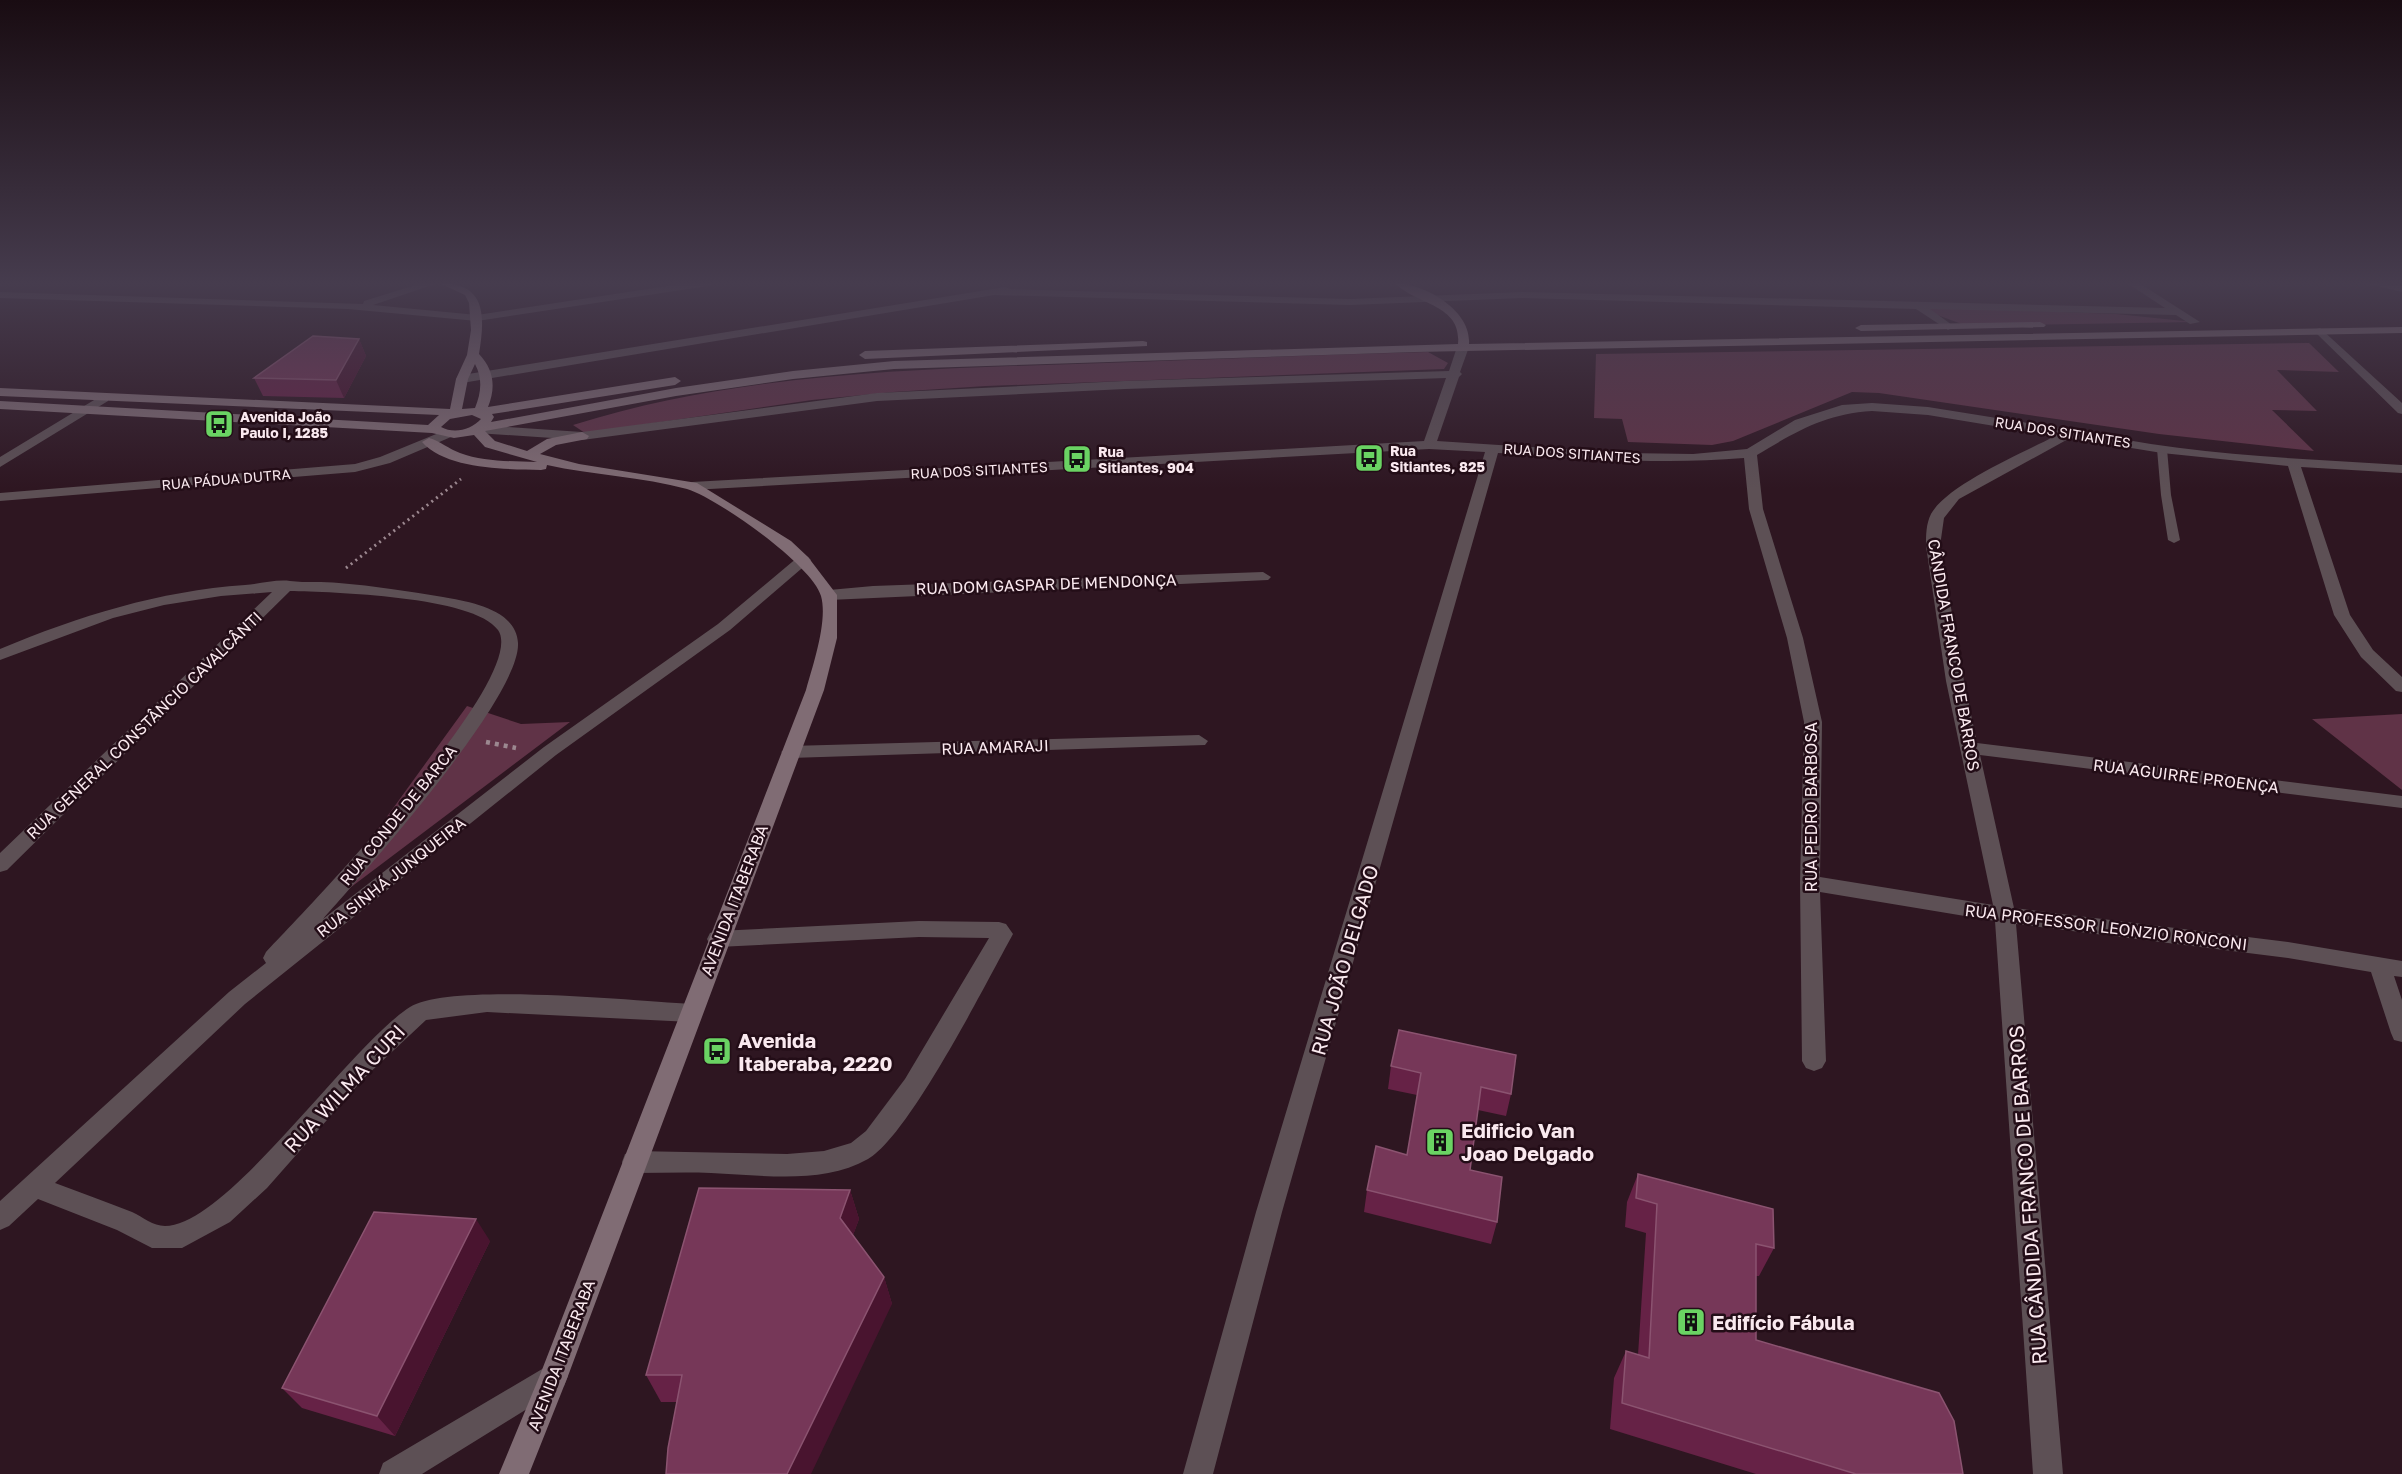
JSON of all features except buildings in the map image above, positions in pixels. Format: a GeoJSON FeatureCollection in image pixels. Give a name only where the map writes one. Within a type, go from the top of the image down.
{"type":"FeatureCollection","features":[{"type":"Feature","properties":{"kind":"main road"},"geometry":{"type":"LineString","coordinates":[[455,413],[462,379],[473,352]]}},
{"type":"Feature","properties":{"kind":"main road"},"geometry":{"type":"LineString","coordinates":[[0,393],[418,409],[455,413],[480,412],[784,364],[908,352]]}},
{"type":"Feature","properties":{"kind":"main road"},"geometry":{"type":"LineString","coordinates":[[0,405],[436,435],[676,392],[843,369],[1233,352]]}},
{"type":"Feature","properties":{"kind":"main road"},"geometry":{"type":"LineString","coordinates":[[473,355],[482,363],[487,375],[487,396],[480,412]]}},
{"type":"Feature","properties":{"kind":"main road"},"geometry":{"type":"LineString","coordinates":[[476,429],[487,420],[485,414],[480,412]]}},
{"type":"Feature","properties":{"kind":"main road"},"geometry":{"type":"LineString","coordinates":[[455,413],[439,420],[436,435],[450,455],[483,462],[579,468]]}},
{"type":"Feature","properties":{"kind":"main road"},"geometry":{"type":"LineString","coordinates":[[476,429],[490,444],[532,456],[579,468],[692,486],[730,507],[786,544],[803,560],[829,595]]}},
{"type":"Feature","properties":{"kind":"main road"},"geometry":{"type":"LineString","coordinates":[[532,456],[539,446],[582,436]]}},
{"type":"Feature","properties":{"kind":"main road","name":"AVENIDA ITABERABA"},"geometry":{"type":"LineString","coordinates":[[514,1474],[554,1376],[824,663],[831,617],[829,595]]}},
{"type":"Feature","properties":{"kind":"street"},"geometry":{"type":"LineString","coordinates":[[462,379],[628,352]]}},
{"type":"Feature","properties":{"kind":"street"},"geometry":{"type":"LineString","coordinates":[[1429,445],[1456,374],[1462,352]]}},
{"type":"Feature","properties":{"kind":"street"},"geometry":{"type":"LineString","coordinates":[[2342,352],[2402,410]]}},
{"type":"Feature","properties":{"kind":"street"},"geometry":{"type":"LineString","coordinates":[[476,429],[582,436],[808,404],[887,397],[1456,374]]}},
{"type":"Feature","properties":{"kind":"street"},"geometry":{"type":"LineString","coordinates":[[0,463],[104,398]]}},
{"type":"Feature","properties":{"kind":"street","name":"RUA DOS SITIANTES"},"geometry":{"type":"LineString","coordinates":[[692,486],[1429,445],[1673,459],[1750,453],[1800,423],[1842,409],[1862,407],[1928,411],[2071,432],[2162,449],[2295,465],[2402,469]]}},
{"type":"Feature","properties":{"kind":"street","name":"CÂNDIDA FRANCO DE BARROS"},"geometry":{"type":"LineString","coordinates":[[2005,915],[1969,748],[1935,557],[1933,525],[1940,510],[1954,496],[2071,432]]}},
{"type":"Feature","properties":{"kind":"street","name":"RUA PÁDUA DUTRA"},"geometry":{"type":"LineString","coordinates":[[0,497],[355,468],[385,460],[436,435]]}},
{"type":"Feature","properties":{"kind":"street","name":"RUA JOÃO DELGADO"},"geometry":{"type":"LineString","coordinates":[[1198,1474],[1269,1212],[1354,931],[1493,447]]}},
{"type":"Feature","properties":{"kind":"street","name":"RUA PEDRO BARBOSA"},"geometry":{"type":"LineString","coordinates":[[1750,453],[1756,509],[1795,638],[1813,722],[1810,883],[1814,1061]]}},
{"type":"Feature","properties":{"kind":"street"},"geometry":{"type":"LineString","coordinates":[[2295,465],[2342,615],[2367,653],[2402,687]]}},
{"type":"Feature","properties":{"kind":"street","name":"RUA SINHÁ JUNQUEIRA"},"geometry":{"type":"LineString","coordinates":[[0,1218],[237,998],[550,751],[724,627],[803,560]]}},
{"type":"Feature","properties":{"kind":"street","name":"RUA DOM GASPAR DE MENDONÇA"},"geometry":{"type":"LineString","coordinates":[[829,595],[873,591],[1263,577]]}},
{"type":"Feature","properties":{"kind":"street","name":"RUA CONDE DE BARCA"},"geometry":{"type":"LineString","coordinates":[[0,655],[74,625],[120,610],[197,594],[288,585],[363,588],[441,601],[490,615],[509,633],[510,645],[507,659],[490,695],[415,799],[340,887],[237,998]]}},
{"type":"Feature","properties":{"kind":"street","name":"RUA GENERAL CONSTÂNCIO CAVALCÂNTI"},"geometry":{"type":"LineString","coordinates":[[0,865],[288,585]]}},
{"type":"Feature","properties":{"kind":"street","name":"RUA AMARAJI"},"geometry":{"type":"LineString","coordinates":[[790,752],[1199,741]]}},
{"type":"Feature","properties":{"kind":"street","name":"RUA AGUIRRE PROENÇA"},"geometry":{"type":"LineString","coordinates":[[1969,748],[2402,802]]}},
{"type":"Feature","properties":{"kind":"street","name":"RUA PROFESSOR LEONZIO RONCONI"},"geometry":{"type":"LineString","coordinates":[[1810,883],[2005,915],[2288,950],[2402,969]]}},
{"type":"Feature","properties":{"kind":"street","name":"RUA CÂNDIDA FRANCO DE BARROS"},"geometry":{"type":"LineString","coordinates":[[2005,915],[2048,1474]]}},
{"type":"Feature","properties":{"kind":"street"},"geometry":{"type":"LineString","coordinates":[[634,1162],[786,1165],[834,1160],[863,1150],[877,1138],[915,1083],[1002,934],[997,929],[963,928],[718,939]]}},
{"type":"Feature","properties":{"kind":"street"},"geometry":{"type":"LineString","coordinates":[[2379,965],[2402,1033]]}},
{"type":"Feature","properties":{"kind":"street","name":"RUA WILMA CURI"},"geometry":{"type":"LineString","coordinates":[[34,1186],[126,1222],[152,1236],[164,1238],[182,1236],[221,1214],[258,1180],[356,1071],[419,1013],[441,1007],[488,1003],[691,1012]]}},
{"type":"Feature","properties":{"kind":"street"},"geometry":{"type":"LineString","coordinates":[[394,1474],[554,1376]]}},
{"type":"Feature","properties":{"kind":"lane"},"geometry":{"type":"LineString","coordinates":[[2162,449],[2166,495],[2174,540]]}},
{"type":"Feature","properties":{"kind":"path"},"geometry":{"type":"LineString","coordinates":[[322,586],[483,462]]}},
{"type":"Feature","properties":{"kind":"path"},"geometry":{"type":"LineString","coordinates":[[466,730],[481,741],[500,747],[550,751]]}},
{"type":"Feature","properties":{"kind":"shaded area"},"geometry":{"type":"Polygon","coordinates":[[[1428,352],[1448,363],[1444,369],[986,386],[812,400],[585,433],[573,425],[638,407],[704,393],[837,376],[972,368],[1428,352]]]}},
{"type":"Feature","properties":{"kind":"shaded area"},"geometry":{"type":"Polygon","coordinates":[[[2318,352],[2339,372],[2277,370],[2317,411],[2272,410],[2314,451],[2159,434],[1879,393],[1852,392],[1733,441],[1712,445],[1628,442],[1622,419],[1594,418],[1596,354],[2318,352]]]}},
{"type":"Feature","properties":{"kind":"shaded area"},"geometry":{"type":"Polygon","coordinates":[[[467,706],[521,724],[570,722],[318,912],[467,706]]]}},
{"type":"Feature","properties":{"kind":"shaded area"},"geometry":{"type":"Polygon","coordinates":[[[2402,714],[2402,790],[2312,719],[2314,719],[2402,714]]]}},
{"type":"Feature","properties":{"kind":"place","name":"Avenida João Paulo I, 1285"},"geometry":{"type":"Point","coordinates":[219,424]}},
{"type":"Feature","properties":{"kind":"place","name":"Rua Sitiantes, 825"},"geometry":{"type":"Point","coordinates":[1369,458]}},
{"type":"Feature","properties":{"kind":"place","name":"Rua Sitiantes, 904"},"geometry":{"type":"Point","coordinates":[1077,459]}},
{"type":"Feature","properties":{"kind":"place","name":"Avenida Itaberaba, 2220"},"geometry":{"type":"Point","coordinates":[717,1051]}},
{"type":"Feature","properties":{"kind":"place","name":"Edificio Van Joao Delgado"},"geometry":{"type":"Point","coordinates":[1440,1142]}},
{"type":"Feature","properties":{"kind":"place","name":"Edifício Fábula"},"geometry":{"type":"Point","coordinates":[1691,1322]}}]}
